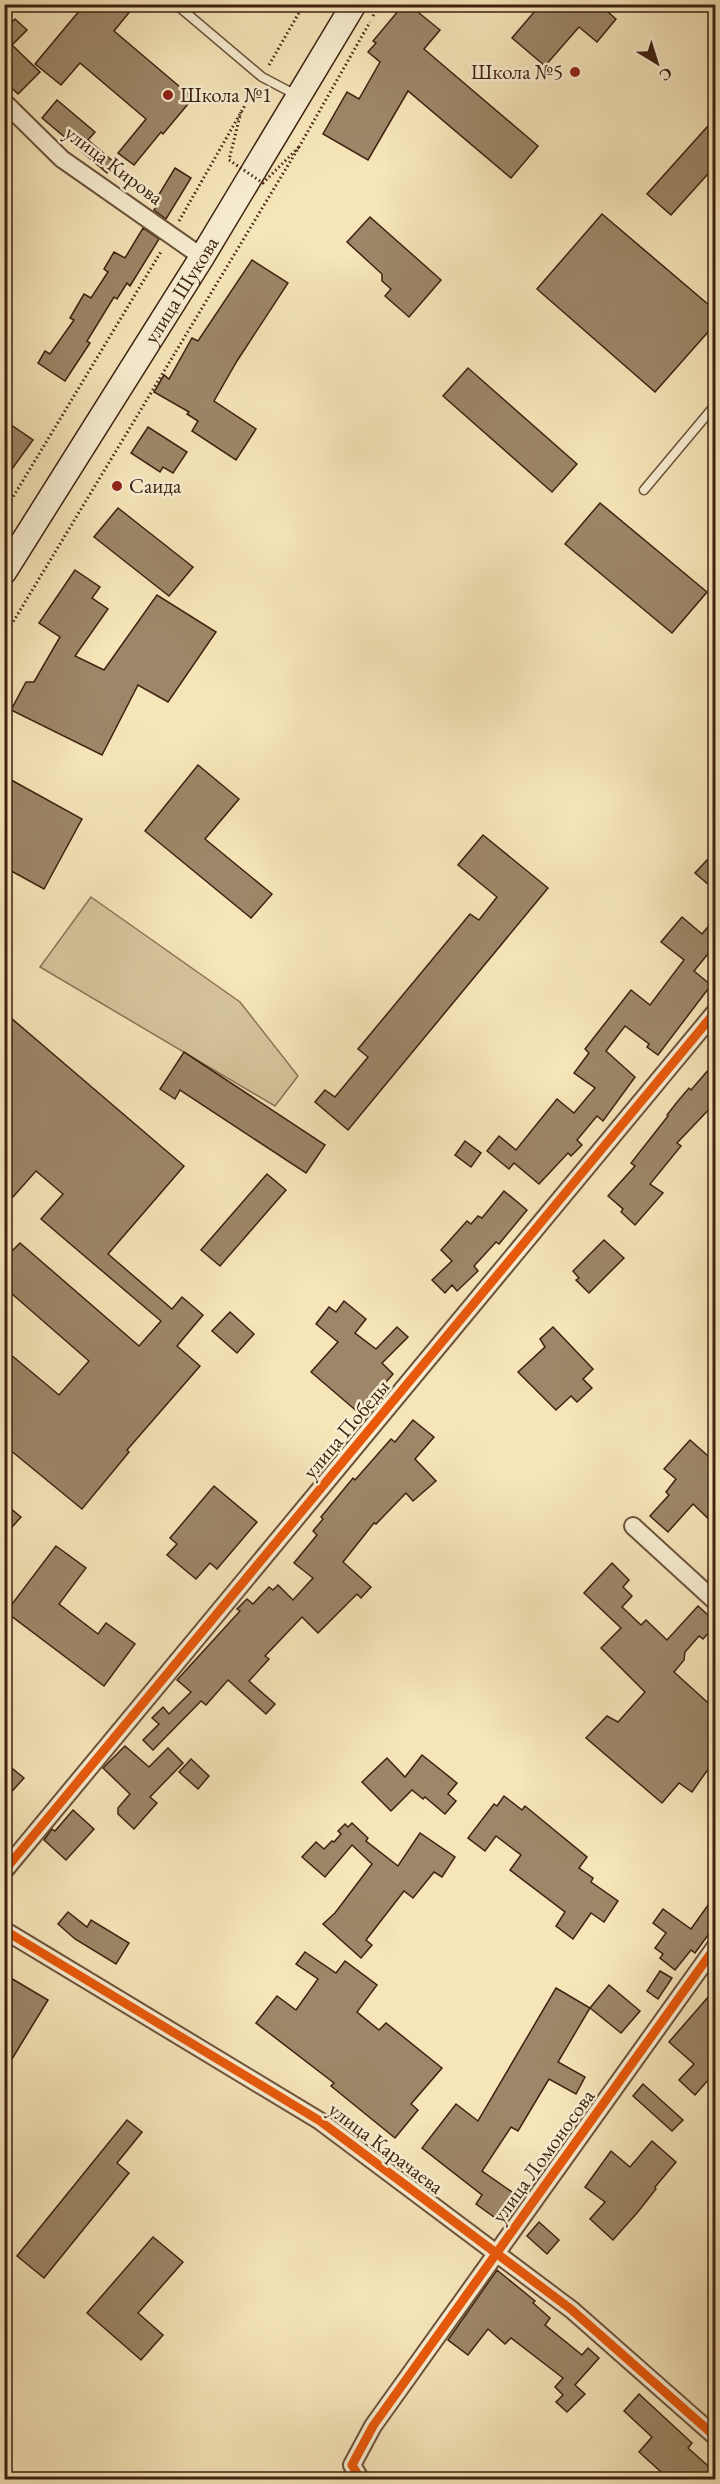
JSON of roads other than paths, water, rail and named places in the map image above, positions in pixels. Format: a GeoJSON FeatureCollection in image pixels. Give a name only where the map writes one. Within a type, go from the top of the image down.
{"type":"FeatureCollection","features":[{"type":"Feature","properties":{"kind":"main road","name":"улица Шукова"},"geometry":{"type":"LineString","coordinates":[[4,572],[202,257],[354,4]]}},
{"type":"Feature","properties":{"kind":"street","name":"улица Кирова"},"geometry":{"type":"LineString","coordinates":[[4,102],[62,159],[202,257]]}},
{"type":"Feature","properties":{"kind":"street","name":"улица Победы"},"geometry":{"type":"LineString","coordinates":[[4,1871],[716,1011]]}},
{"type":"Feature","properties":{"kind":"street"},"geometry":{"type":"LineString","coordinates":[[633,1526],[716,1602]]}},
{"type":"Feature","properties":{"kind":"street","name":"улица Карачаева"},"geometry":{"type":"LineString","coordinates":[[4,1930],[320,2121],[572,2310],[716,2437]]}},
{"type":"Feature","properties":{"kind":"street","name":"улица Ломоносова"},"geometry":{"type":"LineString","coordinates":[[361,2480],[352,2465],[374,2426],[495,2253],[716,1946]]}},
{"type":"Feature","properties":{"kind":"lane"},"geometry":{"type":"LineString","coordinates":[[178,6],[262,77],[298,97]]}},
{"type":"Feature","properties":{"kind":"lane"},"geometry":{"type":"LineString","coordinates":[[644,490],[716,404]]}},
{"type":"Feature","properties":{"kind":"place","name":"Школа №5"},"geometry":{"type":"Point","coordinates":[575,72]}},
{"type":"Feature","properties":{"kind":"place","name":"Школа №1"},"geometry":{"type":"Point","coordinates":[168,95]}},
{"type":"Feature","properties":{"kind":"place","name":"Саида"},"geometry":{"type":"Point","coordinates":[117,486]}}]}
